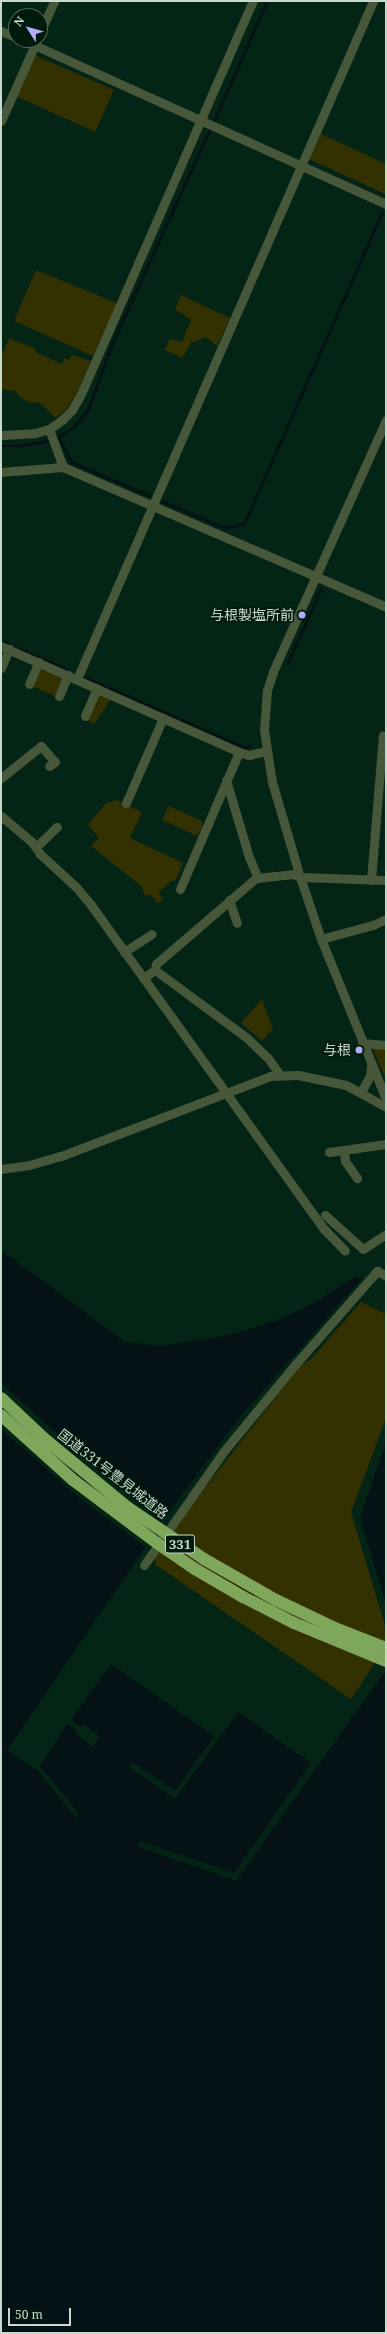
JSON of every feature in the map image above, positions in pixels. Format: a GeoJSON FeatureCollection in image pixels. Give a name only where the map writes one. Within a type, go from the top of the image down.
{"type":"FeatureCollection","features":[{"type":"Feature","properties":{"kind":"highway","name":"国道331号豊見城道路"},"geometry":{"type":"LineString","coordinates":[[1,1398],[47,1441],[121,1502],[204,1559],[276,1600],[335,1628],[386,1648]]}},
{"type":"Feature","properties":{"kind":"highway","name":"国道331号豊見城道路"},"geometry":{"type":"LineString","coordinates":[[1,1415],[73,1480],[157,1543],[195,1568],[243,1597],[294,1623],[386,1661]]}},
{"type":"Feature","properties":{"kind":"street"},"geometry":{"type":"LineString","coordinates":[[48,14],[54,1]]}},
{"type":"Feature","properties":{"kind":"street"},"geometry":{"type":"LineString","coordinates":[[1,434],[34,432],[49,429],[62,420],[72,410],[81,394],[253,1]]}},
{"type":"Feature","properties":{"kind":"street"},"geometry":{"type":"LineString","coordinates":[[59,696],[72,677],[153,505],[300,165],[373,1]]}},
{"type":"Feature","properties":{"kind":"street"},"geometry":{"type":"LineString","coordinates":[[1,121],[33,48]]}},
{"type":"Feature","properties":{"kind":"street"},"geometry":{"type":"LineString","coordinates":[[48,48],[201,120],[386,204]]}},
{"type":"Feature","properties":{"kind":"street"},"geometry":{"type":"LineString","coordinates":[[386,420],[282,651],[267,690],[264,723],[266,751],[272,782],[300,877],[321,939],[386,1099]]}},
{"type":"Feature","properties":{"kind":"street"},"geometry":{"type":"LineString","coordinates":[[49,429],[63,467]]}},
{"type":"Feature","properties":{"kind":"street"},"geometry":{"type":"LineString","coordinates":[[1,472],[63,467],[386,607]]}},
{"type":"Feature","properties":{"kind":"street"},"geometry":{"type":"LineString","coordinates":[[1,668],[5,648],[239,752],[249,755],[266,751]]}},
{"type":"Feature","properties":{"kind":"street"},"geometry":{"type":"LineString","coordinates":[[30,684],[39,662]]}},
{"type":"Feature","properties":{"kind":"street"},"geometry":{"type":"LineString","coordinates":[[84,716],[97,688]]}},
{"type":"Feature","properties":{"kind":"street"},"geometry":{"type":"LineString","coordinates":[[126,803],[163,718]]}},
{"type":"Feature","properties":{"kind":"street"},"geometry":{"type":"LineString","coordinates":[[371,880],[383,735]]}},
{"type":"Feature","properties":{"kind":"street"},"geometry":{"type":"LineString","coordinates":[[1,778],[42,746],[56,762],[49,766]]}},
{"type":"Feature","properties":{"kind":"street"},"geometry":{"type":"LineString","coordinates":[[180,889],[239,752]]}},
{"type":"Feature","properties":{"kind":"street"},"geometry":{"type":"LineString","coordinates":[[226,780],[249,857],[258,878]]}},
{"type":"Feature","properties":{"kind":"street"},"geometry":{"type":"LineString","coordinates":[[1,816],[36,847],[76,887],[324,1229],[345,1251]]}},
{"type":"Feature","properties":{"kind":"street"},"geometry":{"type":"LineString","coordinates":[[36,847],[57,827]]}},
{"type":"Feature","properties":{"kind":"street"},"geometry":{"type":"LineString","coordinates":[[143,978],[155,970],[156,964],[229,900],[258,878],[292,874],[300,877],[386,880]]}},
{"type":"Feature","properties":{"kind":"street"},"geometry":{"type":"LineString","coordinates":[[229,900],[237,923]]}},
{"type":"Feature","properties":{"kind":"street"},"geometry":{"type":"LineString","coordinates":[[321,939],[373,925],[386,919]]}},
{"type":"Feature","properties":{"kind":"street"},"geometry":{"type":"LineString","coordinates":[[124,952],[152,934]]}},
{"type":"Feature","properties":{"kind":"street"},"geometry":{"type":"LineString","coordinates":[[155,970],[246,1037],[268,1058],[280,1075]]}},
{"type":"Feature","properties":{"kind":"street"},"geometry":{"type":"LineString","coordinates":[[362,1043],[386,1045]]}},
{"type":"Feature","properties":{"kind":"street"},"geometry":{"type":"LineString","coordinates":[[361,1092],[370,1076],[371,1065]]}},
{"type":"Feature","properties":{"kind":"street"},"geometry":{"type":"LineString","coordinates":[[1,1169],[29,1165],[61,1156],[261,1079],[280,1075],[327,1080],[361,1092],[386,1106]]}},
{"type":"Feature","properties":{"kind":"street"},"geometry":{"type":"LineString","coordinates":[[329,1152],[386,1144]]}},
{"type":"Feature","properties":{"kind":"street"},"geometry":{"type":"LineString","coordinates":[[344,1151],[345,1161],[357,1178]]}},
{"type":"Feature","properties":{"kind":"street"},"geometry":{"type":"LineString","coordinates":[[326,1215],[364,1249],[386,1234]]}},
{"type":"Feature","properties":{"kind":"street"},"geometry":{"type":"LineString","coordinates":[[144,1565],[224,1452],[293,1367],[377,1271],[386,1276]]}},
{"type":"Feature","properties":{"kind":"shaded area"},"geometry":{"type":"Polygon","coordinates":[[[34,55],[114,90],[95,132],[16,96],[34,55]]]}},
{"type":"Feature","properties":{"kind":"shaded area"},"geometry":{"type":"Polygon","coordinates":[[[321,134],[386,164],[385,194],[309,159],[321,134]]]}},
{"type":"Feature","properties":{"kind":"shaded area"},"geometry":{"type":"Polygon","coordinates":[[[36,270],[117,303],[93,356],[14,321],[36,270]]]}},
{"type":"Feature","properties":{"kind":"shaded area"},"geometry":{"type":"Polygon","coordinates":[[[181,295],[230,318],[217,346],[206,337],[191,343],[182,358],[165,350],[170,339],[182,342],[191,320],[175,309],[181,295]]]}},
{"type":"Feature","properties":{"kind":"shaded area"},"geometry":{"type":"Polygon","coordinates":[[[9,338],[36,349],[35,352],[62,364],[65,358],[69,360],[72,355],[91,361],[78,391],[66,410],[56,418],[39,402],[31,403],[21,398],[15,391],[1,389],[1,357],[9,338]]]}},
{"type":"Feature","properties":{"kind":"shaded area"},"geometry":{"type":"Polygon","coordinates":[[[40,669],[63,678],[55,696],[32,686],[40,669]]]}},
{"type":"Feature","properties":{"kind":"shaded area"},"geometry":{"type":"Polygon","coordinates":[[[99,694],[111,699],[94,724],[87,720],[99,694]]]}},
{"type":"Feature","properties":{"kind":"shaded area"},"geometry":{"type":"Polygon","coordinates":[[[117,800],[142,812],[130,838],[183,863],[176,880],[170,882],[158,893],[163,899],[158,903],[151,895],[145,895],[142,887],[91,846],[99,838],[88,825],[106,803],[117,800]]]}},
{"type":"Feature","properties":{"kind":"shaded area"},"geometry":{"type":"Polygon","coordinates":[[[169,806],[202,821],[202,828],[197,836],[162,820],[169,806]]]}},
{"type":"Feature","properties":{"kind":"shaded area"},"geometry":{"type":"Polygon","coordinates":[[[262,999],[273,1029],[262,1041],[241,1023],[262,999]]]}},
{"type":"Feature","properties":{"kind":"shaded area"},"geometry":{"type":"Polygon","coordinates":[[[373,1049],[386,1049],[386,1080],[373,1049]]]}},
{"type":"Feature","properties":{"kind":"shaded area"},"geometry":{"type":"Polygon","coordinates":[[[1,1250],[125,1342],[160,1346],[214,1338],[254,1328],[287,1316],[314,1303],[355,1277],[363,1277],[240,1417],[177,1501],[7,1750],[38,1771],[76,1818],[79,1814],[40,1766],[67,1724],[77,1731],[77,1735],[93,1747],[100,1736],[84,1725],[80,1726],[71,1720],[111,1664],[214,1736],[175,1791],[133,1763],[129,1767],[175,1799],[238,1712],[311,1763],[234,1873],[140,1841],[137,1846],[236,1881],[386,1670],[386,2333],[1,2333],[1,1250]]]}},
{"type":"Feature","properties":{"kind":"shaded area"},"geometry":{"type":"Polygon","coordinates":[[[361,1302],[386,1314],[386,1418],[351,1512],[386,1629],[386,1646],[351,1699],[156,1565],[154,1558],[197,1498],[299,1367],[312,1358],[361,1302]]]}},
{"type":"Feature","properties":{"kind":"shaded area"},"geometry":{"type":"Polygon","coordinates":[[[386,1442],[386,1604],[360,1518],[386,1442]]]}},
{"type":"Feature","properties":{"kind":"pier"},"geometry":{"type":"Polygon","coordinates":[[[1,1383],[101,1473],[165,1521],[147,1548],[83,1501],[1,1429],[1,1383]]]}},
{"type":"Feature","properties":{"kind":"waterway"},"geometry":{"type":"LineString","coordinates":[[213,123],[267,1]]}},
{"type":"Feature","properties":{"kind":"waterway"},"geometry":{"type":"LineString","coordinates":[[58,436],[72,429],[88,410],[111,346],[211,127]]}},
{"type":"Feature","properties":{"kind":"waterway"},"geometry":{"type":"LineString","coordinates":[[58,436],[72,462],[225,528],[244,524],[382,212]]}},
{"type":"Feature","properties":{"kind":"waterway"},"geometry":{"type":"LineString","coordinates":[[1,446],[18,446],[52,440]]}},
{"type":"Feature","properties":{"kind":"waterway"},"geometry":{"type":"LineString","coordinates":[[287,664],[321,589]]}},
{"type":"Feature","properties":{"kind":"waterway"},"geometry":{"type":"LineString","coordinates":[[1,641],[68,670]]}},
{"type":"Feature","properties":{"kind":"waterway"},"geometry":{"type":"LineString","coordinates":[[82,676],[246,748],[250,745]]}},
{"type":"Feature","properties":{"kind":"place","name":"与根製塩所前"},"geometry":{"type":"Point","coordinates":[302,615]}},
{"type":"Feature","properties":{"kind":"place","name":"与根"},"geometry":{"type":"Point","coordinates":[359,1050]}}]}
